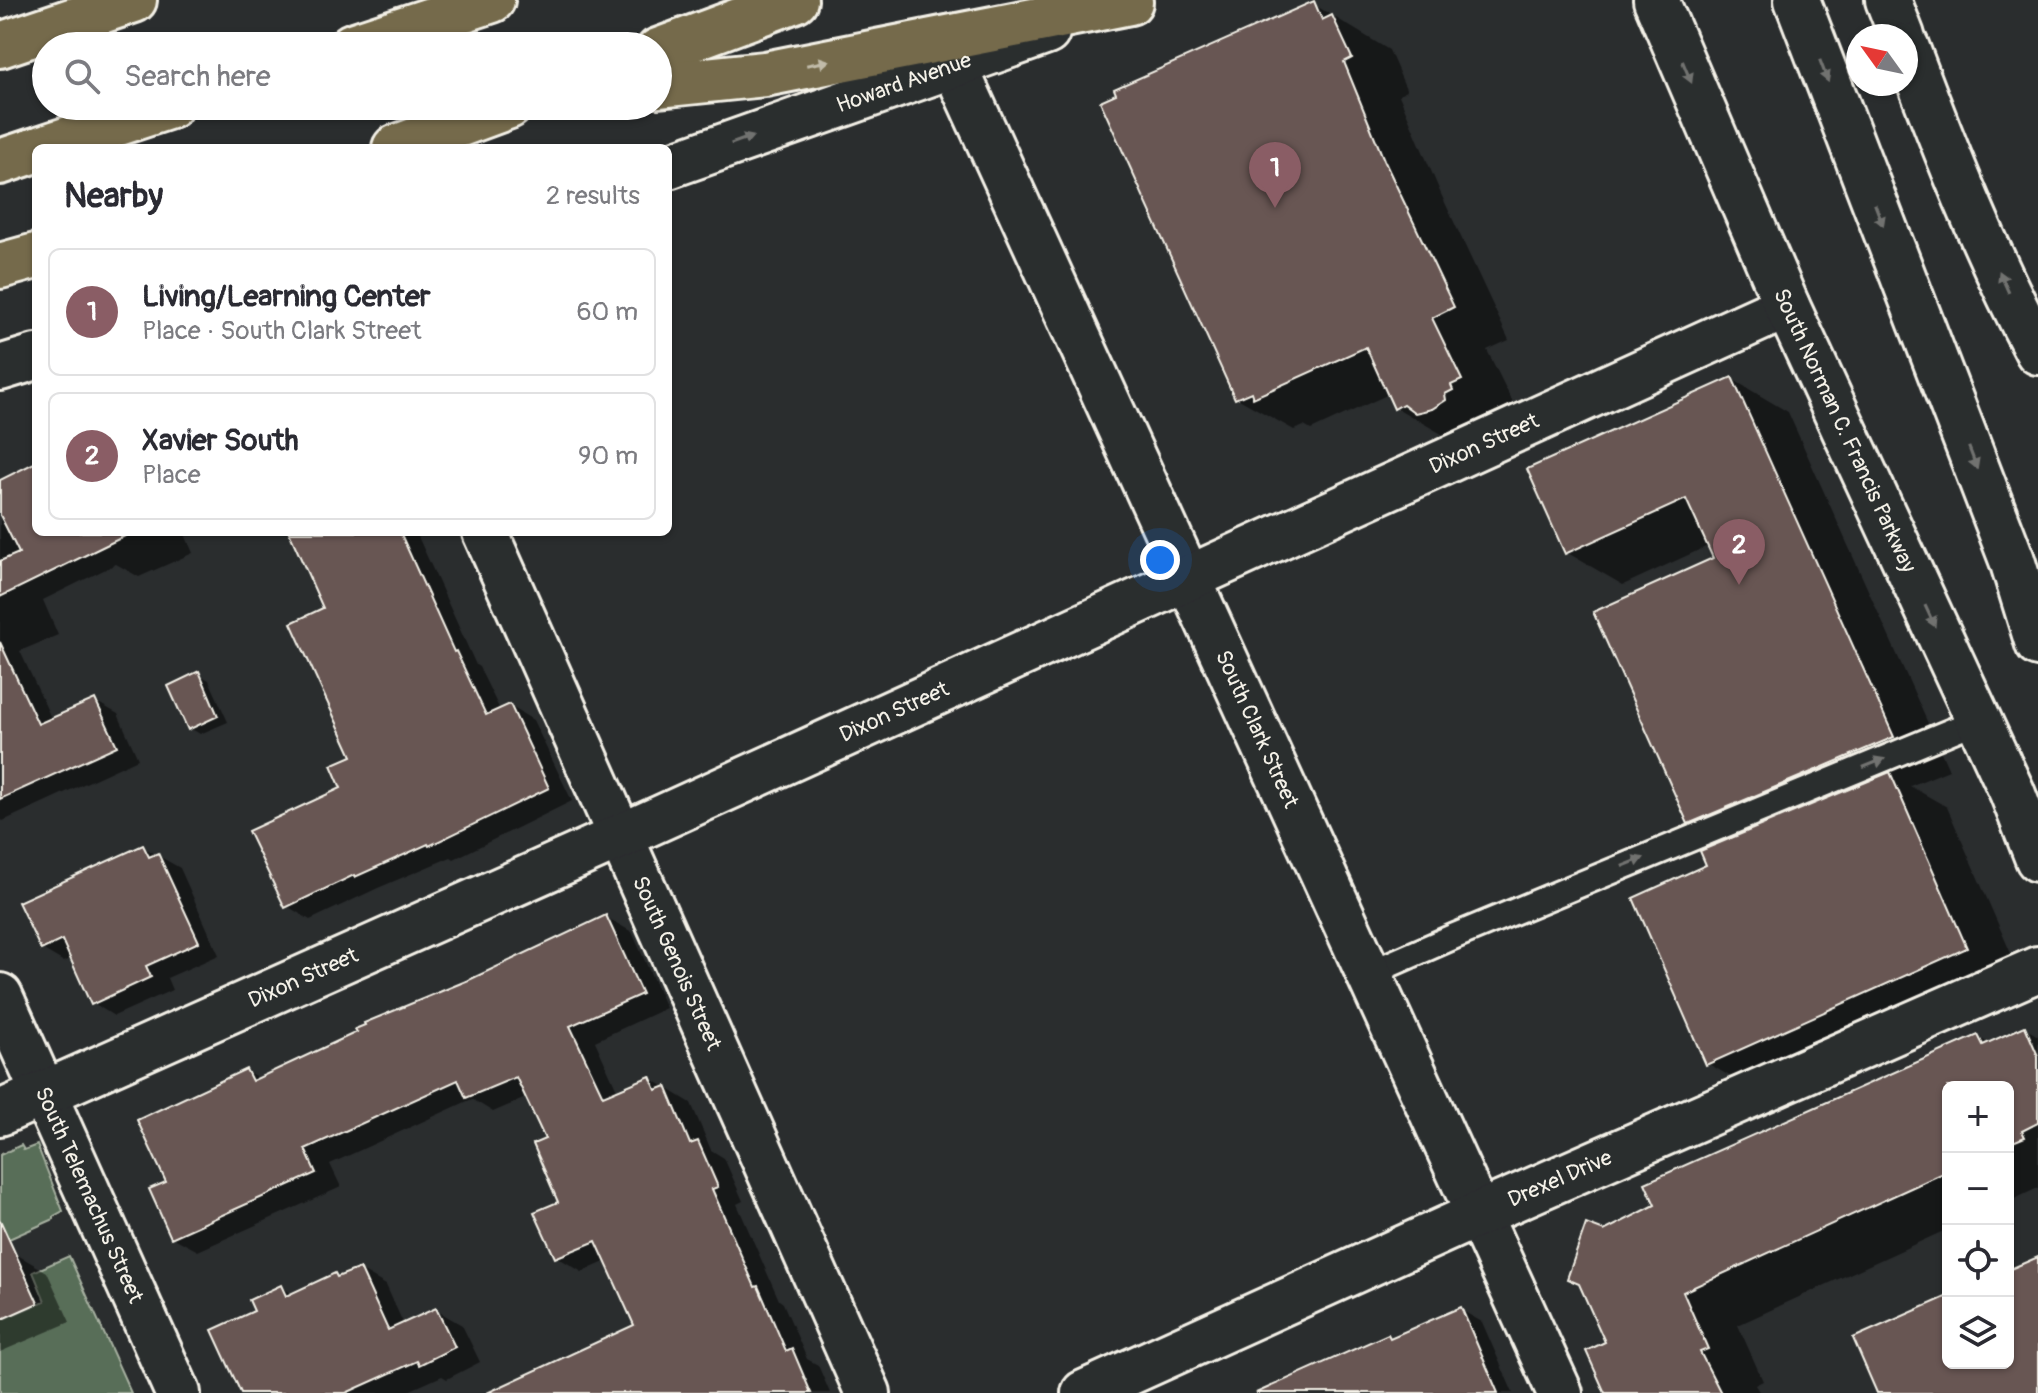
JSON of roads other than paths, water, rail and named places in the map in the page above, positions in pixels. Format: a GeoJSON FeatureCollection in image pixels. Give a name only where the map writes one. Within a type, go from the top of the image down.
{"type":"FeatureCollection","features":[{"type":"Feature","properties":{"kind":"highway"},"geometry":{"type":"LineString","coordinates":[[39,32],[134,0]]}},
{"type":"Feature","properties":{"kind":"highway"},"geometry":{"type":"LineString","coordinates":[[672,46],[795,0]]}},
{"type":"Feature","properties":{"kind":"highway"},"geometry":{"type":"LineString","coordinates":[[672,84],[765,74],[1134,1]]}},
{"type":"Feature","properties":{"kind":"highway"},"geometry":{"type":"LineString","coordinates":[[395,32],[477,5]]}},
{"type":"Feature","properties":{"kind":"highway"},"geometry":{"type":"LineString","coordinates":[[0,45],[32,34]]}},
{"type":"Feature","properties":{"kind":"highway"},"geometry":{"type":"LineString","coordinates":[[54,144],[127,120]]}},
{"type":"Feature","properties":{"kind":"highway"},"geometry":{"type":"LineString","coordinates":[[406,144],[471,120]]}},
{"type":"Feature","properties":{"kind":"highway"},"geometry":{"type":"LineString","coordinates":[[0,162],[32,151]]}},
{"type":"Feature","properties":{"kind":"highway"},"geometry":{"type":"LineString","coordinates":[[0,266],[32,257]]}},
{"type":"Feature","properties":{"kind":"street","name":"South Norman C. Francis Parkway"},"geometry":{"type":"LineString","coordinates":[[1656,0],[1787,306],[2012,792],[2038,859]]}},
{"type":"Feature","properties":{"kind":"street"},"geometry":{"type":"LineString","coordinates":[[1797,0],[2012,560],[2038,644]]}},
{"type":"Feature","properties":{"kind":"street"},"geometry":{"type":"LineString","coordinates":[[1888,0],[1897,24]]}},
{"type":"Feature","properties":{"kind":"street","name":"Howard Avenue"},"geometry":{"type":"LineString","coordinates":[[672,165],[1134,1]]}},
{"type":"Feature","properties":{"kind":"street","name":"South Clark Street"},"geometry":{"type":"LineString","coordinates":[[954,65],[1560,1393]]}},
{"type":"Feature","properties":{"kind":"street"},"geometry":{"type":"LineString","coordinates":[[1918,77],[2018,313],[2038,352]]}},
{"type":"Feature","properties":{"kind":"street","name":"Dixon Street"},"geometry":{"type":"LineString","coordinates":[[0,1113],[619,837],[1787,306]]}},
{"type":"Feature","properties":{"kind":"street"},"geometry":{"type":"LineString","coordinates":[[0,368],[32,358]]}},
{"type":"Feature","properties":{"kind":"street","name":"South Genois Street"},"geometry":{"type":"LineString","coordinates":[[487,536],[868,1393]]}},
{"type":"Feature","properties":{"kind":"street","name":"Drexel Drive"},"geometry":{"type":"LineString","coordinates":[[1084,1393],[1479,1214],[2038,969]]}},
{"type":"Feature","properties":{"kind":"street","name":"South Telemachus Street"},"geometry":{"type":"LineString","coordinates":[[0,996],[178,1393]]}},
{"type":"Feature","properties":{"kind":"lane"},"geometry":{"type":"LineString","coordinates":[[1368,974],[1978,720]]}},
{"type":"Feature","properties":{"kind":"place","name":"Living/Learning Center"},"geometry":{"type":"Point","coordinates":[1275,208]}},
{"type":"Feature","properties":{"kind":"place","name":"Xavier South"},"geometry":{"type":"Point","coordinates":[1739,585]}}]}
